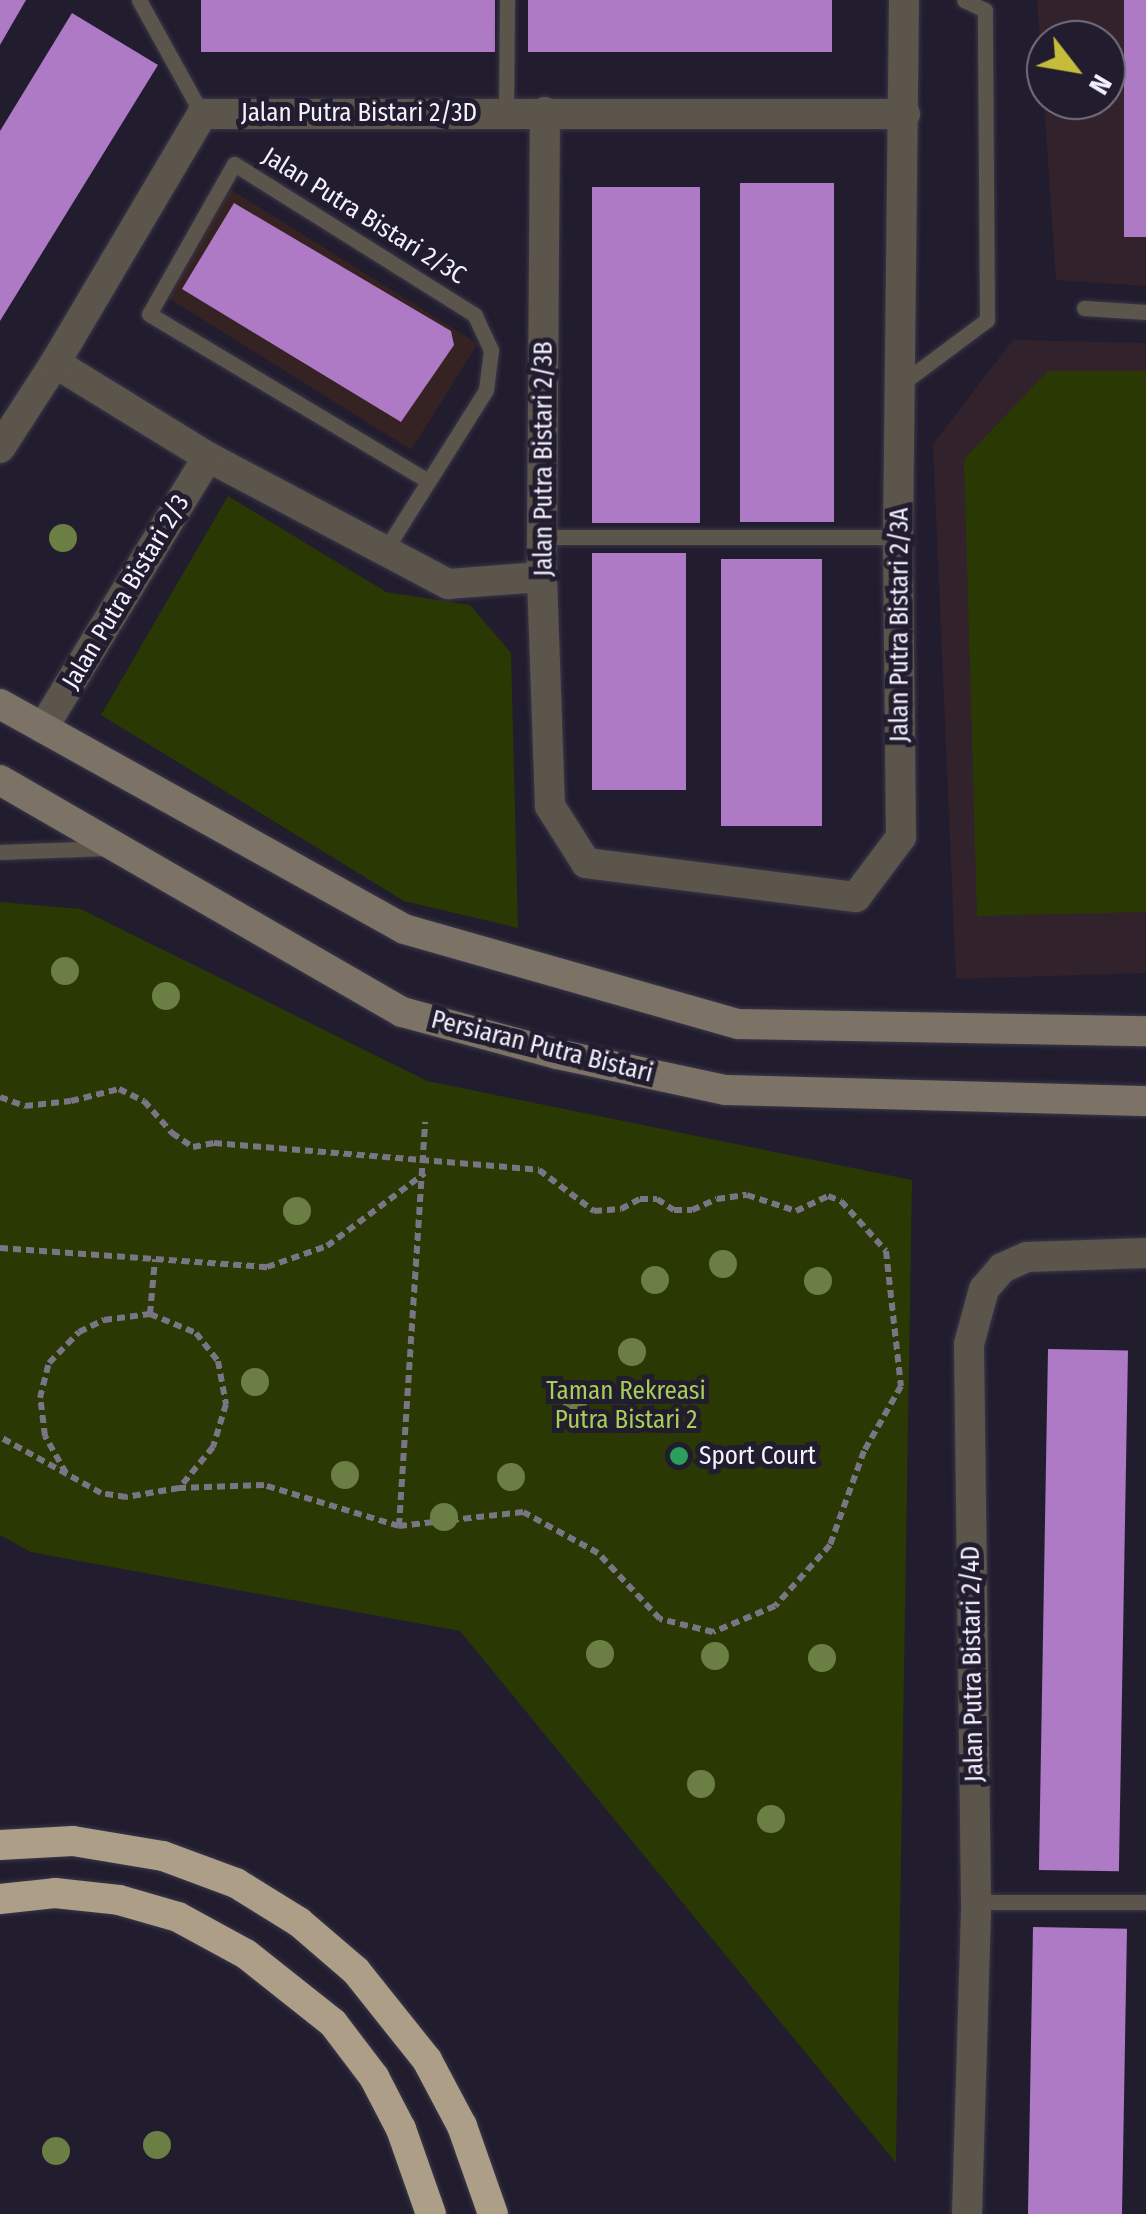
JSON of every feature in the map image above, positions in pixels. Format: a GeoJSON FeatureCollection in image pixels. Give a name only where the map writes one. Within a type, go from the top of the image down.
{"type":"FeatureCollection","features":[{"type":"Feature","properties":{"kind":"highway"},"geometry":{"type":"LineString","coordinates":[[0,1844],[73,1842],[163,1856],[236,1884],[299,1922],[356,1971],[427,2060],[462,2126],[493,2214]]}},
{"type":"Feature","properties":{"kind":"highway"},"geometry":{"type":"LineString","coordinates":[[0,1899],[54,1893],[119,1900],[178,1917],[246,1954],[333,2023],[374,2077],[401,2129],[431,2214]]}},
{"type":"Feature","properties":{"kind":"main road"},"geometry":{"type":"LineString","coordinates":[[0,704],[404,928],[738,1024],[1146,1031]]}},
{"type":"Feature","properties":{"kind":"main road","name":"Persiaran Putra Bistari"},"geometry":{"type":"LineString","coordinates":[[0,780],[402,1012],[557,1054],[725,1090],[1146,1101]]}},
{"type":"Feature","properties":{"kind":"street","name":"Jalan Putra Bistari 2/3A"},"geometry":{"type":"LineString","coordinates":[[550,806],[586,862],[856,897],[901,837],[898,537],[904,0]]}},
{"type":"Feature","properties":{"kind":"street","name":"Jalan Putra Bistari 2/3B"},"geometry":{"type":"LineString","coordinates":[[546,112],[542,576],[550,806]]}},
{"type":"Feature","properties":{"kind":"street","name":"Jalan Putra Bistari 2/3D"},"geometry":{"type":"LineString","coordinates":[[202,114],[905,114]]}},
{"type":"Feature","properties":{"kind":"street"},"geometry":{"type":"LineString","coordinates":[[0,448],[55,363],[202,114]]}},
{"type":"Feature","properties":{"kind":"street"},"geometry":{"type":"LineString","coordinates":[[55,363],[208,456],[448,584],[542,576]]}},
{"type":"Feature","properties":{"kind":"street","name":"Jalan Putra Bistari 2/3"},"geometry":{"type":"LineString","coordinates":[[43,728],[208,456]]}},
{"type":"Feature","properties":{"kind":"street","name":"Jalan Putra Bistari 2/4D"},"geometry":{"type":"LineString","coordinates":[[967,2214],[976,1902],[969,1344],[984,1289],[1002,1268],[1027,1257],[1146,1253]]}},
{"type":"Feature","properties":{"kind":"lane"},"geometry":{"type":"LineString","coordinates":[[139,0],[202,114]]}},
{"type":"Feature","properties":{"kind":"lane"},"geometry":{"type":"LineString","coordinates":[[506,0],[506,113]]}},
{"type":"Feature","properties":{"kind":"lane"},"geometry":{"type":"LineString","coordinates":[[901,384],[988,320],[985,10],[964,0]]}},
{"type":"Feature","properties":{"kind":"lane","name":"Jalan Putra Bistari 2/3C"},"geometry":{"type":"LineString","coordinates":[[384,552],[486,390],[491,350],[475,315],[234,164],[149,314],[426,480]]}},
{"type":"Feature","properties":{"kind":"lane"},"geometry":{"type":"LineString","coordinates":[[1084,308],[1146,312]]}},
{"type":"Feature","properties":{"kind":"lane"},"geometry":{"type":"LineString","coordinates":[[544,538],[898,537]]}},
{"type":"Feature","properties":{"kind":"lane"},"geometry":{"type":"LineString","coordinates":[[0,852],[116,848]]}},
{"type":"Feature","properties":{"kind":"lane"},"geometry":{"type":"LineString","coordinates":[[976,1902],[1146,1902]]}},
{"type":"Feature","properties":{"kind":"path"},"geometry":{"type":"LineString","coordinates":[[0,1097],[25,1106],[71,1101],[120,1089],[144,1101],[172,1133],[193,1147],[214,1142],[540,1170],[594,1211],[621,1210],[640,1199],[656,1199],[674,1210],[692,1210],[718,1199],[747,1195],[796,1211],[828,1196],[841,1201],[886,1251],[901,1386],[864,1452],[830,1545],[776,1606],[713,1632],[660,1619],[598,1553],[523,1512],[398,1526],[264,1484],[180,1488],[126,1497],[100,1493],[0,1437]]}},
{"type":"Feature","properties":{"kind":"path"},"geometry":{"type":"LineString","coordinates":[[398,1526],[425,1172],[425,1122]]}},
{"type":"Feature","properties":{"kind":"path"},"geometry":{"type":"LineString","coordinates":[[0,1248],[266,1267],[327,1246],[425,1172]]}},
{"type":"Feature","properties":{"kind":"path"},"geometry":{"type":"LineString","coordinates":[[150,1314],[155,1259]]}},
{"type":"Feature","properties":{"kind":"path"},"geometry":{"type":"LineString","coordinates":[[67,1474],[45,1436],[40,1398],[49,1363],[79,1332],[91,1326],[150,1314],[196,1334],[218,1361],[226,1404],[212,1447],[180,1488]]}},
{"type":"Feature","properties":{"kind":"shaded area"},"geometry":{"type":"Polygon","coordinates":[[[1037,0],[1146,0],[1146,286],[1056,280],[1045,120],[1126,120],[1126,20],[1038,20],[1037,0]]]}},
{"type":"Feature","properties":{"kind":"shaded area"},"geometry":{"type":"Polygon","coordinates":[[[230,189],[478,344],[411,450],[164,295],[230,189]]]}},
{"type":"Feature","properties":{"kind":"shaded area"},"geometry":{"type":"Polygon","coordinates":[[[1013,340],[1146,343],[1146,973],[956,979],[933,444],[1013,340]]]}},
{"type":"Feature","properties":{"kind":"green space"},"geometry":{"type":"Polygon","coordinates":[[[1048,371],[1146,371],[1146,912],[977,916],[964,459],[1048,371]]]}},
{"type":"Feature","properties":{"kind":"green space"},"geometry":{"type":"Polygon","coordinates":[[[228,496],[386,592],[470,605],[511,653],[518,928],[404,901],[101,715],[228,496]]]}},
{"type":"Feature","properties":{"kind":"green space","name":"Taman Rekreasi Putra Bistari 2"},"geometry":{"type":"Polygon","coordinates":[[[0,902],[81,909],[427,1081],[912,1180],[896,2163],[460,1631],[31,1552],[0,1535],[0,902]]]}},
{"type":"Feature","properties":{"kind":"building"},"geometry":{"type":"Polygon","coordinates":[[[0,0],[26,0],[0,45],[0,0]]]}},
{"type":"Feature","properties":{"kind":"building"},"geometry":{"type":"Polygon","coordinates":[[[201,0],[495,0],[495,52],[201,52],[201,0]]]}},
{"type":"Feature","properties":{"kind":"building"},"geometry":{"type":"Polygon","coordinates":[[[528,0],[832,0],[832,52],[528,52],[528,0]]]}},
{"type":"Feature","properties":{"kind":"building"},"geometry":{"type":"Polygon","coordinates":[[[1124,0],[1146,0],[1146,237],[1124,237],[1124,0]]]}},
{"type":"Feature","properties":{"kind":"building"},"geometry":{"type":"Polygon","coordinates":[[[72,13],[158,65],[0,321],[0,131],[72,13]]]}},
{"type":"Feature","properties":{"kind":"building"},"geometry":{"type":"Polygon","coordinates":[[[740,183],[834,183],[834,522],[740,522],[740,183]]]}},
{"type":"Feature","properties":{"kind":"building"},"geometry":{"type":"Polygon","coordinates":[[[592,187],[700,187],[700,523],[592,523],[592,187]]]}},
{"type":"Feature","properties":{"kind":"building"},"geometry":{"type":"Polygon","coordinates":[[[234,203],[451,331],[454,345],[401,422],[182,289],[234,203]]]}},
{"type":"Feature","properties":{"kind":"building"},"geometry":{"type":"Polygon","coordinates":[[[592,553],[686,553],[686,790],[592,790],[592,553]]]}},
{"type":"Feature","properties":{"kind":"building"},"geometry":{"type":"Polygon","coordinates":[[[721,559],[822,559],[822,826],[721,826],[721,559]]]}},
{"type":"Feature","properties":{"kind":"building"},"geometry":{"type":"Polygon","coordinates":[[[1048,1349],[1128,1350],[1119,1871],[1039,1870],[1048,1349]]]}},
{"type":"Feature","properties":{"kind":"building"},"geometry":{"type":"Polygon","coordinates":[[[1033,1927],[1127,1929],[1122,2214],[1028,2214],[1033,1927]]]}},
{"type":"Feature","properties":{"kind":"place","name":"Sport Court"},"geometry":{"type":"Point","coordinates":[679,1456]}}]}
